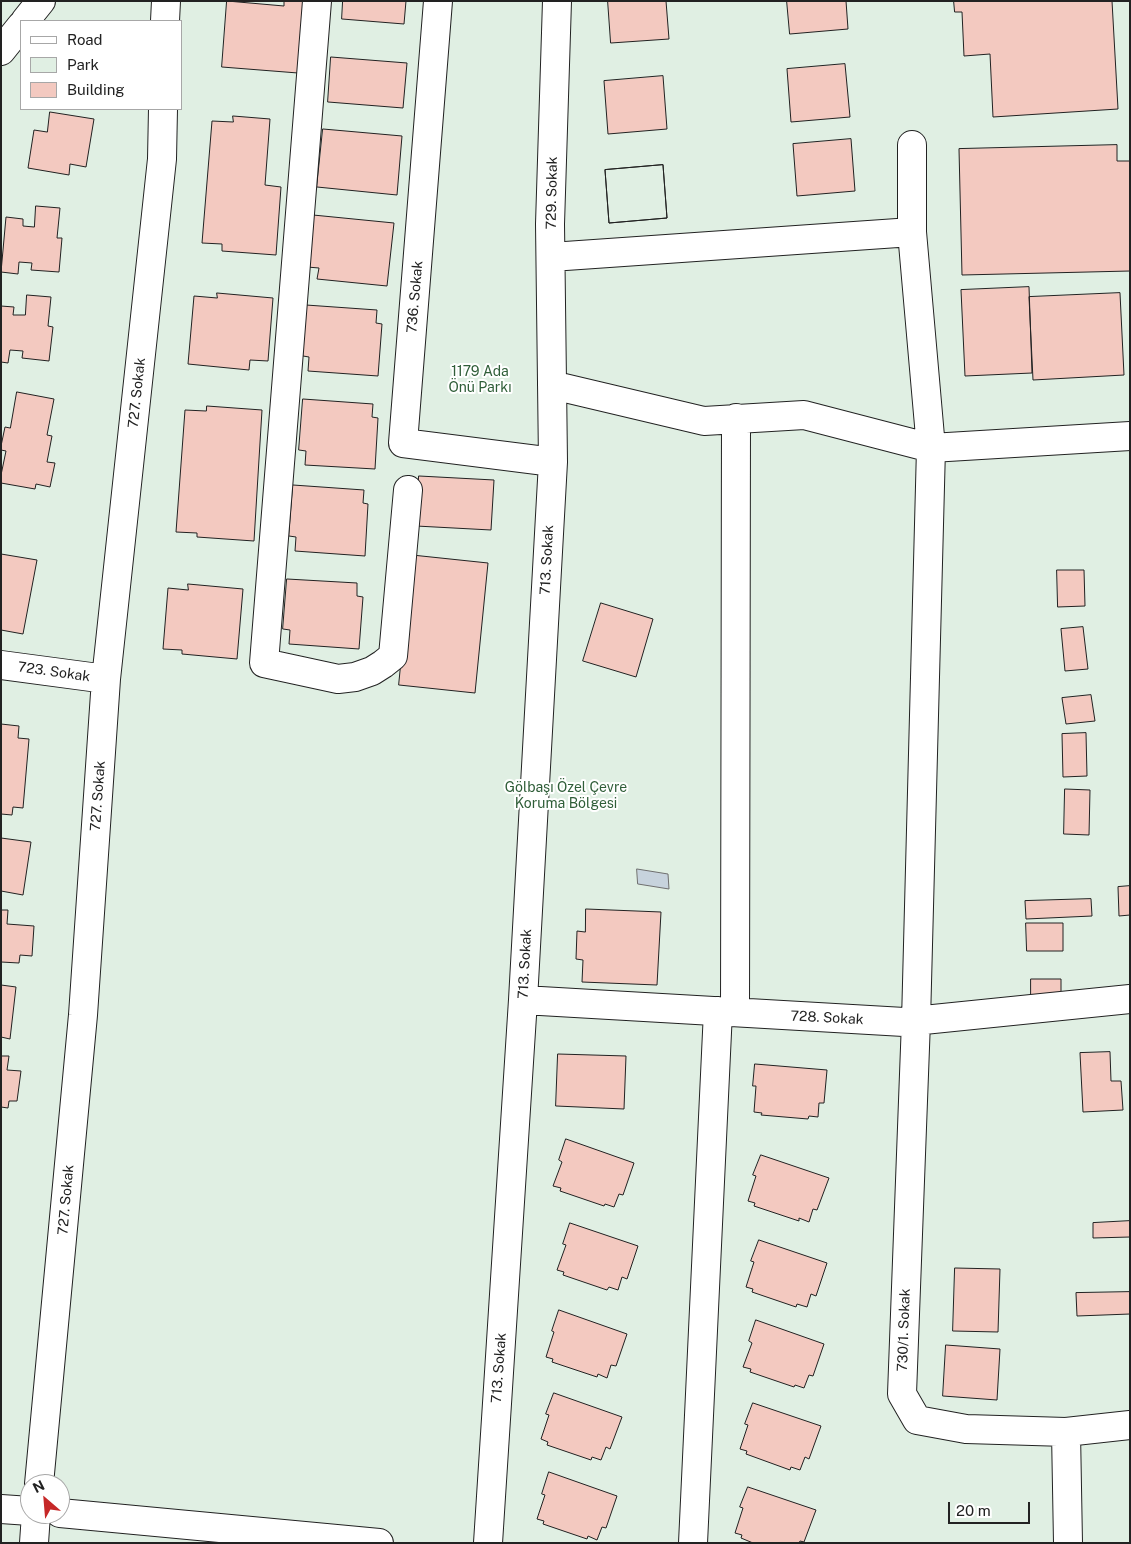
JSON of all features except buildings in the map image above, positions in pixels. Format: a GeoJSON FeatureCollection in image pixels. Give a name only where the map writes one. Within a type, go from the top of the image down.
{"type":"FeatureCollection","features":[{"type":"Feature","properties":{"kind":"street"},"geometry":{"type":"LineString","coordinates":[[26,20],[41,1]]}},
{"type":"Feature","properties":{"kind":"street"},"geometry":{"type":"LineString","coordinates":[[165,20],[166,1]]}},
{"type":"Feature","properties":{"kind":"street"},"geometry":{"type":"LineString","coordinates":[[317,1],[264,663],[338,679],[355,677],[372,671],[393,656],[408,490]]}},
{"type":"Feature","properties":{"kind":"street","name":"736. Sokak"},"geometry":{"type":"LineString","coordinates":[[438,1],[403,443],[553,462]]}},
{"type":"Feature","properties":{"kind":"street","name":"729. Sokak"},"geometry":{"type":"LineString","coordinates":[[552,385],[550,224],[558,1]]}},
{"type":"Feature","properties":{"kind":"street"},"geometry":{"type":"LineString","coordinates":[[1,51],[20,27]]}},
{"type":"Feature","properties":{"kind":"street","name":"727. Sokak"},"geometry":{"type":"LineString","coordinates":[[40,1474],[83,1015],[106,679],[162,159],[163,110]]}},
{"type":"Feature","properties":{"kind":"street","name":"730/1. Sokak"},"geometry":{"type":"LineString","coordinates":[[912,145],[912,232],[931,448],[916,1021],[902,1394],[917,1420],[966,1429],[1066,1432],[1130,1425]]}},
{"type":"Feature","properties":{"kind":"street"},"geometry":{"type":"LineString","coordinates":[[551,258],[912,232]]}},
{"type":"Feature","properties":{"kind":"street"},"geometry":{"type":"LineString","coordinates":[[552,385],[704,421],[804,415],[931,448],[1130,436]]}},
{"type":"Feature","properties":{"kind":"street","name":"713. Sokak"},"geometry":{"type":"LineString","coordinates":[[488,1543],[523,1000],[553,462],[552,385]]}},
{"type":"Feature","properties":{"kind":"street"},"geometry":{"type":"LineString","coordinates":[[694,1543],[727,1012],[736,418]]}},
{"type":"Feature","properties":{"kind":"street","name":"723. Sokak"},"geometry":{"type":"LineString","coordinates":[[1,665],[106,679]]}},
{"type":"Feature","properties":{"kind":"street","name":"728. Sokak"},"geometry":{"type":"LineString","coordinates":[[523,1000],[904,1022],[1130,998]]}},
{"type":"Feature","properties":{"kind":"street"},"geometry":{"type":"LineString","coordinates":[[1066,1432],[1068,1543]]}},
{"type":"Feature","properties":{"kind":"street"},"geometry":{"type":"LineString","coordinates":[[1,1508],[20,1510]]}},
{"type":"Feature","properties":{"kind":"street"},"geometry":{"type":"LineString","coordinates":[[70,1515],[379,1543]]}},
{"type":"Feature","properties":{"kind":"street"},"geometry":{"type":"LineString","coordinates":[[34,1543],[35,1524]]}},
{"type":"Feature","properties":{"kind":"green space","name":"Gölbaşı Özel Çevre Koruma Bölgesi"},"geometry":{"type":"Polygon","coordinates":[[[1,1],[1130,1],[1130,1543],[1,1543],[1,1]]]}},
{"type":"Feature","properties":{"kind":"shaded area"},"geometry":{"type":"Polygon","coordinates":[[[637,869],[668,874],[669,889],[638,884],[637,869]]]}},
{"type":"Feature","properties":{"kind":"park label","name":"1179 Ada Önü Parkı"},"geometry":{"type":"Point","coordinates":[480,380]}}]}
